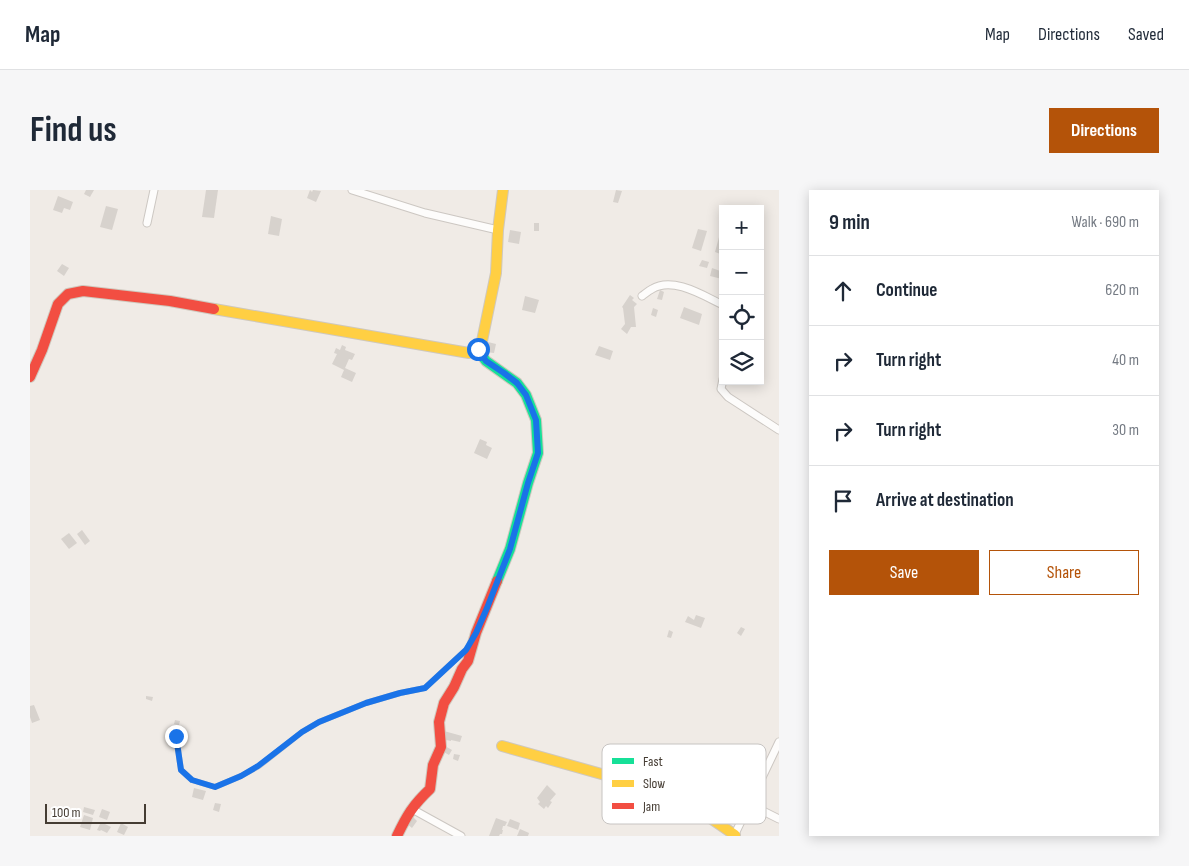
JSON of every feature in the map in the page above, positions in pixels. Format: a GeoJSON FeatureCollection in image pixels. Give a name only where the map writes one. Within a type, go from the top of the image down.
{"type":"FeatureCollection","features":[{"type":"Feature","properties":{"kind":"street"},"geometry":{"type":"LineString","coordinates":[[147,223],[154,190]]}},
{"type":"Feature","properties":{"kind":"street"},"geometry":{"type":"LineString","coordinates":[[352,190],[425,213],[498,230]]}},
{"type":"Feature","properties":{"kind":"street"},"geometry":{"type":"LineString","coordinates":[[30,377],[42,350],[58,304],[68,294],[83,292],[170,301],[469,353],[478,349],[482,341],[496,273],[498,230],[503,190]]}},
{"type":"Feature","properties":{"kind":"street"},"geometry":{"type":"LineString","coordinates":[[642,296],[653,288],[671,285],[685,287],[719,303]]}},
{"type":"Feature","properties":{"kind":"street"},"geometry":{"type":"LineString","coordinates":[[397,836],[408,814],[430,789],[433,765],[440,747],[439,722],[444,703],[468,661],[476,633],[510,549],[538,453],[536,420],[526,395],[517,383],[486,361],[478,349]]}},
{"type":"Feature","properties":{"kind":"street"},"geometry":{"type":"LineString","coordinates":[[722,385],[721,389],[728,397],[779,430]]}},
{"type":"Feature","properties":{"kind":"street"},"geometry":{"type":"LineString","coordinates":[[766,770],[779,742]]}},
{"type":"Feature","properties":{"kind":"street"},"geometry":{"type":"LineString","coordinates":[[502,746],[602,774]]}},
{"type":"Feature","properties":{"kind":"street"},"geometry":{"type":"LineString","coordinates":[[412,809],[461,836]]}},
{"type":"Feature","properties":{"kind":"street"},"geometry":{"type":"LineString","coordinates":[[766,812],[779,819]]}},
{"type":"Feature","properties":{"kind":"street"},"geometry":{"type":"LineString","coordinates":[[719,824],[734,835]]}},
{"type":"Feature","properties":{"kind":"lane"},"geometry":{"type":"LineString","coordinates":[[177,731],[176,736],[181,770],[192,780],[215,787],[241,776],[258,766],[302,732],[319,722],[366,703],[425,688],[466,650],[476,633]]}},
{"type":"Feature","properties":{"kind":"building"},"geometry":{"type":"Polygon","coordinates":[[[86,190],[94,190],[90,197],[84,194],[86,190]]]}},
{"type":"Feature","properties":{"kind":"building"},"geometry":{"type":"Polygon","coordinates":[[[206,190],[218,190],[214,218],[202,217],[206,190]]]}},
{"type":"Feature","properties":{"kind":"building"},"geometry":{"type":"Polygon","coordinates":[[[310,190],[312,192],[313,190],[321,191],[316,202],[307,198],[310,190]]]}},
{"type":"Feature","properties":{"kind":"building"},"geometry":{"type":"Polygon","coordinates":[[[616,190],[622,191],[618,203],[613,202],[616,190]]]}},
{"type":"Feature","properties":{"kind":"building"},"geometry":{"type":"Polygon","coordinates":[[[58,196],[73,202],[70,210],[64,208],[62,213],[53,210],[58,196]]]}},
{"type":"Feature","properties":{"kind":"building"},"geometry":{"type":"Polygon","coordinates":[[[106,206],[118,209],[112,230],[100,227],[106,206]]]}},
{"type":"Feature","properties":{"kind":"building"},"geometry":{"type":"Polygon","coordinates":[[[271,216],[282,219],[279,236],[268,234],[271,216]]]}},
{"type":"Feature","properties":{"kind":"building"},"geometry":{"type":"Polygon","coordinates":[[[534,223],[539,223],[539,231],[534,231],[534,223]]]}},
{"type":"Feature","properties":{"kind":"building"},"geometry":{"type":"Polygon","coordinates":[[[698,229],[707,231],[701,251],[692,248],[698,229]]]}},
{"type":"Feature","properties":{"kind":"building"},"geometry":{"type":"Polygon","coordinates":[[[510,230],[521,232],[519,244],[508,242],[510,230]]]}},
{"type":"Feature","properties":{"kind":"building"},"geometry":{"type":"Polygon","coordinates":[[[719,237],[719,254],[715,252],[719,237]]]}},
{"type":"Feature","properties":{"kind":"building"},"geometry":{"type":"Polygon","coordinates":[[[702,260],[709,262],[707,268],[699,266],[702,260]]]}},
{"type":"Feature","properties":{"kind":"building"},"geometry":{"type":"Polygon","coordinates":[[[62,264],[69,268],[64,276],[57,271],[62,264]]]}},
{"type":"Feature","properties":{"kind":"building"},"geometry":{"type":"Polygon","coordinates":[[[712,268],[719,271],[719,278],[710,276],[712,268]]]}},
{"type":"Feature","properties":{"kind":"building"},"geometry":{"type":"Polygon","coordinates":[[[660,290],[664,292],[662,300],[657,299],[660,290]]]}},
{"type":"Feature","properties":{"kind":"building"},"geometry":{"type":"Polygon","coordinates":[[[630,295],[637,304],[634,307],[636,327],[631,327],[627,334],[621,329],[625,324],[622,307],[630,295]]]}},
{"type":"Feature","properties":{"kind":"building"},"geometry":{"type":"Polygon","coordinates":[[[525,296],[539,300],[535,313],[522,310],[525,296]]]}},
{"type":"Feature","properties":{"kind":"building"},"geometry":{"type":"Polygon","coordinates":[[[684,307],[702,314],[699,325],[680,318],[684,307]]]}},
{"type":"Feature","properties":{"kind":"building"},"geometry":{"type":"Polygon","coordinates":[[[653,308],[658,310],[656,317],[651,315],[653,308]]]}},
{"type":"Feature","properties":{"kind":"building"},"geometry":{"type":"Polygon","coordinates":[[[488,342],[496,344],[494,353],[486,352],[488,342]]]}},
{"type":"Feature","properties":{"kind":"building"},"geometry":{"type":"Polygon","coordinates":[[[342,345],[346,347],[345,350],[355,354],[352,360],[349,359],[345,368],[356,373],[352,382],[341,377],[344,370],[332,364],[337,354],[334,353],[336,348],[340,350],[342,345]]]}},
{"type":"Feature","properties":{"kind":"building"},"geometry":{"type":"Polygon","coordinates":[[[599,346],[613,351],[610,360],[595,355],[599,346]]]}},
{"type":"Feature","properties":{"kind":"building"},"geometry":{"type":"Polygon","coordinates":[[[480,439],[487,442],[486,445],[492,448],[487,459],[474,453],[480,439]]]}},
{"type":"Feature","properties":{"kind":"building"},"geometry":{"type":"Polygon","coordinates":[[[82,530],[90,541],[85,545],[77,534],[82,530]]]}},
{"type":"Feature","properties":{"kind":"building"},"geometry":{"type":"Polygon","coordinates":[[[69,533],[77,543],[69,549],[61,539],[69,533]]]}},
{"type":"Feature","properties":{"kind":"building"},"geometry":{"type":"Polygon","coordinates":[[[696,615],[705,618],[701,628],[685,622],[688,616],[694,620],[696,615]]]}},
{"type":"Feature","properties":{"kind":"building"},"geometry":{"type":"Polygon","coordinates":[[[741,627],[745,629],[741,636],[737,633],[741,627]]]}},
{"type":"Feature","properties":{"kind":"building"},"geometry":{"type":"Polygon","coordinates":[[[669,630],[673,632],[671,638],[667,637],[669,630]]]}},
{"type":"Feature","properties":{"kind":"building"},"geometry":{"type":"Polygon","coordinates":[[[146,696],[153,697],[152,701],[146,699],[146,696]]]}},
{"type":"Feature","properties":{"kind":"building"},"geometry":{"type":"Polygon","coordinates":[[[34,705],[40,720],[32,723],[30,706],[34,705]]]}},
{"type":"Feature","properties":{"kind":"building"},"geometry":{"type":"Polygon","coordinates":[[[175,720],[180,721],[179,725],[174,724],[175,720]]]}},
{"type":"Feature","properties":{"kind":"building"},"geometry":{"type":"Polygon","coordinates":[[[444,731],[462,736],[460,742],[441,739],[444,731]]]}},
{"type":"Feature","properties":{"kind":"building"},"geometry":{"type":"Polygon","coordinates":[[[445,746],[452,750],[449,755],[442,751],[445,746]]]}},
{"type":"Feature","properties":{"kind":"building"},"geometry":{"type":"Polygon","coordinates":[[[454,754],[460,755],[458,761],[453,759],[454,754]]]}},
{"type":"Feature","properties":{"kind":"building"},"geometry":{"type":"Polygon","coordinates":[[[547,785],[556,794],[550,801],[552,802],[548,808],[546,806],[544,809],[538,804],[540,802],[537,798],[547,785]]]}},
{"type":"Feature","properties":{"kind":"building"},"geometry":{"type":"Polygon","coordinates":[[[194,788],[206,791],[203,800],[192,797],[194,788]]]}},
{"type":"Feature","properties":{"kind":"building"},"geometry":{"type":"Polygon","coordinates":[[[215,803],[221,804],[219,812],[213,810],[215,803]]]}},
{"type":"Feature","properties":{"kind":"building"},"geometry":{"type":"Polygon","coordinates":[[[84,807],[95,810],[93,815],[83,812],[84,807]]]}},
{"type":"Feature","properties":{"kind":"building"},"geometry":{"type":"Polygon","coordinates":[[[102,809],[110,812],[107,820],[99,817],[102,809]]]}},
{"type":"Feature","properties":{"kind":"building"},"geometry":{"type":"Polygon","coordinates":[[[84,815],[93,818],[90,830],[80,827],[84,815]]]}},
{"type":"Feature","properties":{"kind":"building"},"geometry":{"type":"Polygon","coordinates":[[[412,816],[417,821],[412,828],[406,823],[412,816]]]}},
{"type":"Feature","properties":{"kind":"building"},"geometry":{"type":"Polygon","coordinates":[[[496,818],[507,822],[503,826],[502,834],[499,836],[489,836],[496,818]]]}},
{"type":"Feature","properties":{"kind":"building"},"geometry":{"type":"Polygon","coordinates":[[[510,819],[520,823],[518,830],[507,826],[510,819]]]}},
{"type":"Feature","properties":{"kind":"building"},"geometry":{"type":"Polygon","coordinates":[[[101,822],[111,827],[107,833],[97,830],[101,822]]]}},
{"type":"Feature","properties":{"kind":"building"},"geometry":{"type":"Polygon","coordinates":[[[121,823],[128,827],[124,835],[117,832],[121,823]]]}},
{"type":"Feature","properties":{"kind":"building"},"geometry":{"type":"Polygon","coordinates":[[[520,829],[529,833],[528,836],[517,836],[520,829]]]}},
{"type":"Feature","properties":{"kind":"traffic: fast"},"geometry":{"type":"LineString","coordinates":[[477,349],[486,361],[517,383],[526,395],[536,420],[538,453],[510,549],[497,581]]}},
{"type":"Feature","properties":{"kind":"traffic: slow"},"geometry":{"type":"LineString","coordinates":[[214,309],[469,353],[477,349],[482,341],[496,273],[498,230],[503,190]]}},
{"type":"Feature","properties":{"kind":"traffic: slow"},"geometry":{"type":"LineString","coordinates":[[502,746],[602,774]]}},
{"type":"Feature","properties":{"kind":"traffic: slow"},"geometry":{"type":"LineString","coordinates":[[719,824],[735,835]]}},
{"type":"Feature","properties":{"kind":"traffic: jam"},"geometry":{"type":"LineString","coordinates":[[30,377],[42,350],[58,304],[68,294],[83,291],[170,301],[214,309]]}},
{"type":"Feature","properties":{"kind":"traffic: jam"},"geometry":{"type":"LineString","coordinates":[[397,836],[411,811],[430,789],[433,765],[441,747],[439,722],[444,703],[468,661],[476,633],[497,581]]}},
{"type":"Feature","properties":{"kind":"route"},"geometry":{"type":"LineString","coordinates":[[176,736],[181,770],[192,780],[215,787],[241,776],[258,766],[302,732],[319,722],[366,703],[425,688],[466,650],[482,620],[510,549],[538,453],[536,420],[526,395],[517,383],[486,361],[478,349]]}}]}
